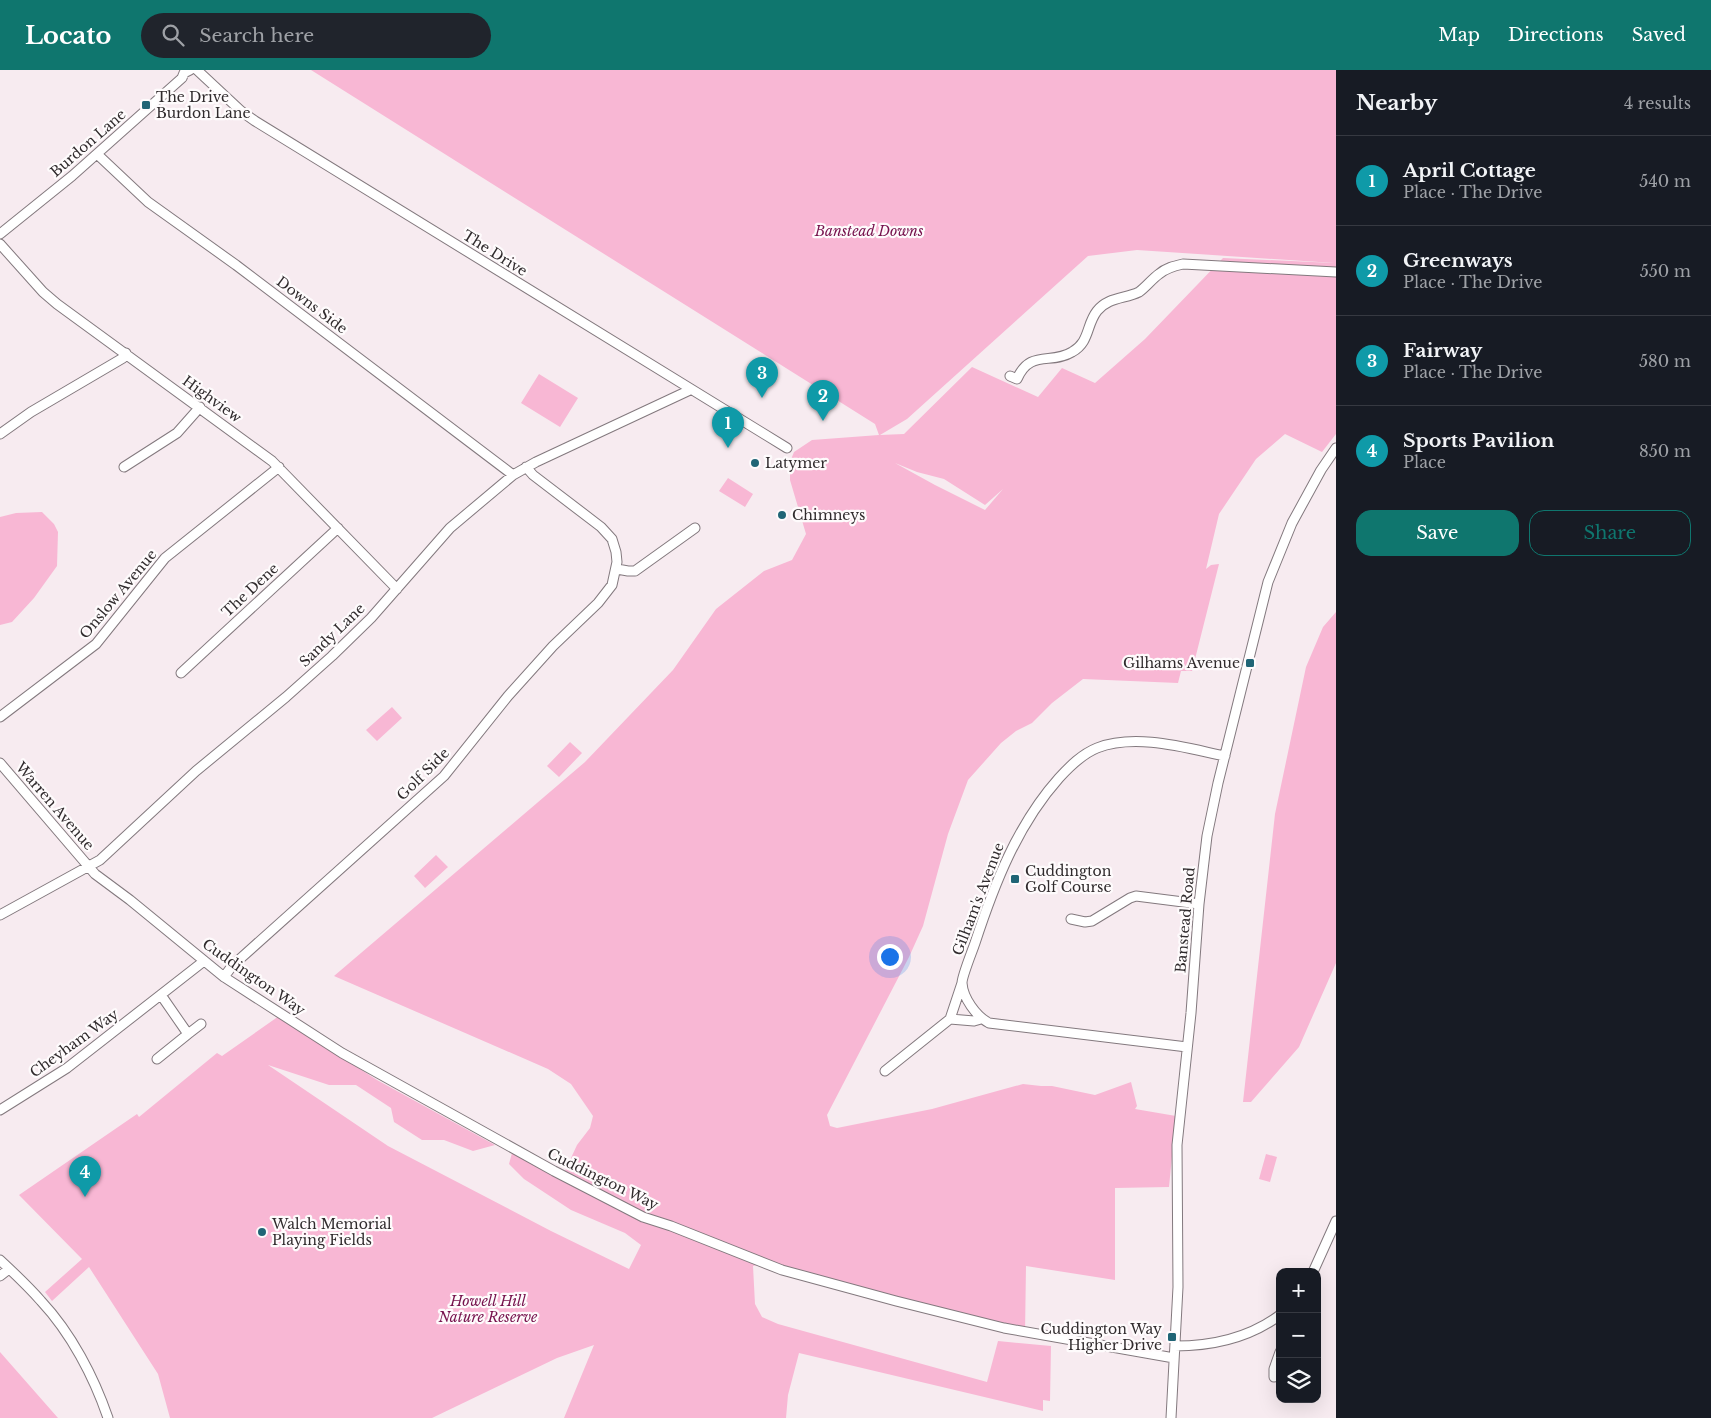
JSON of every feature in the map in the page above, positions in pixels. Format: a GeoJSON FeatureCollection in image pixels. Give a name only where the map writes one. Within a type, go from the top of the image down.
{"type":"FeatureCollection","features":[{"type":"Feature","properties":{"kind":"street","name":"The Drive"},"geometry":{"type":"LineString","coordinates":[[197,70],[241,111],[255,121],[787,448]]}},
{"type":"Feature","properties":{"kind":"street","name":"Burdon Lane"},"geometry":{"type":"LineString","coordinates":[[0,234],[32,210],[97,154],[182,78],[186,71]]}},
{"type":"Feature","properties":{"kind":"street","name":"Downs Side"},"geometry":{"type":"LineString","coordinates":[[97,154],[148,202],[236,265],[513,475]]}},
{"type":"Feature","properties":{"kind":"street","name":"Highview"},"geometry":{"type":"LineString","coordinates":[[0,244],[43,292],[256,448],[278,467],[397,589]]}},
{"type":"Feature","properties":{"kind":"street"},"geometry":{"type":"LineString","coordinates":[[1010,376],[1017,379],[1021,370],[1029,363],[1068,355],[1075,351],[1084,342],[1093,317],[1100,308],[1108,301],[1142,290],[1158,274],[1168,268],[1184,264],[1336,272]]}},
{"type":"Feature","properties":{"kind":"street"},"geometry":{"type":"LineString","coordinates":[[0,434],[31,412],[123,358],[126,353]]}},
{"type":"Feature","properties":{"kind":"street","name":"Sandy Lane"},"geometry":{"type":"LineString","coordinates":[[0,916],[100,860],[196,771],[302,684],[371,618],[450,528],[513,475],[526,467],[690,390]]}},
{"type":"Feature","properties":{"kind":"street"},"geometry":{"type":"LineString","coordinates":[[124,467],[177,432],[200,407]]}},
{"type":"Feature","properties":{"kind":"street","name":"Banstead Road"},"geometry":{"type":"LineString","coordinates":[[1171,1418],[1178,1287],[1177,1145],[1209,829],[1268,582],[1292,523],[1321,470],[1336,448]]}},
{"type":"Feature","properties":{"kind":"street","name":"Onslow Avenue"},"geometry":{"type":"LineString","coordinates":[[0,717],[96,644],[165,558],[278,467]]}},
{"type":"Feature","properties":{"kind":"street"},"geometry":{"type":"LineString","coordinates":[[526,467],[533,475],[607,533],[614,545],[617,569],[634,571],[695,528]]}},
{"type":"Feature","properties":{"kind":"street","name":"The Dene"},"geometry":{"type":"LineString","coordinates":[[181,673],[338,528]]}},
{"type":"Feature","properties":{"kind":"street","name":"Golf Side"},"geometry":{"type":"LineString","coordinates":[[224,977],[232,966],[444,776],[508,696],[553,646],[598,603],[612,586],[617,569]]}},
{"type":"Feature","properties":{"kind":"street","name":"Gilham's Avenue"},"geometry":{"type":"LineString","coordinates":[[950,1019],[982,921],[1001,871],[1013,846],[1045,795],[1078,759],[1088,752],[1109,744],[1137,742],[1177,746],[1225,756]]}},
{"type":"Feature","properties":{"kind":"street","name":"Warren Avenue"},"geometry":{"type":"LineString","coordinates":[[0,764],[90,867]]}},
{"type":"Feature","properties":{"kind":"street","name":"Cuddington Way"},"geometry":{"type":"LineString","coordinates":[[90,867],[95,874],[224,977],[342,1053],[554,1171],[643,1217],[782,1270],[896,1301],[1004,1328],[1174,1358]]}},
{"type":"Feature","properties":{"kind":"street"},"geometry":{"type":"LineString","coordinates":[[1071,918],[1085,922],[1092,921],[1136,896],[1200,904]]}},
{"type":"Feature","properties":{"kind":"street","name":"Cheyham Way"},"geometry":{"type":"LineString","coordinates":[[0,1110],[67,1068],[204,961]]}},
{"type":"Feature","properties":{"kind":"street"},"geometry":{"type":"LineString","coordinates":[[962,983],[967,998],[981,1019],[989,1023],[1187,1047]]}},
{"type":"Feature","properties":{"kind":"street"},"geometry":{"type":"LineString","coordinates":[[161,995],[188,1034]]}},
{"type":"Feature","properties":{"kind":"street"},"geometry":{"type":"LineString","coordinates":[[885,1070],[950,1019],[974,1021],[981,1019]]}},
{"type":"Feature","properties":{"kind":"street"},"geometry":{"type":"LineString","coordinates":[[157,1059],[201,1024]]}},
{"type":"Feature","properties":{"kind":"street"},"geometry":{"type":"LineString","coordinates":[[1316,1268],[1336,1221]]}},
{"type":"Feature","properties":{"kind":"street"},"geometry":{"type":"LineString","coordinates":[[0,1260],[42,1302],[71,1341],[98,1390],[108,1418]]}},
{"type":"Feature","properties":{"kind":"street"},"geometry":{"type":"LineString","coordinates":[[0,1276],[9,1269]]}},
{"type":"Feature","properties":{"kind":"street"},"geometry":{"type":"LineString","coordinates":[[1175,1346],[1196,1346],[1223,1342],[1276,1319]]}},
{"type":"Feature","properties":{"kind":"street"},"geometry":{"type":"LineString","coordinates":[[1274,1377],[1274,1369],[1278,1358]]}},
{"type":"Feature","properties":{"kind":"green space"},"geometry":{"type":"Polygon","coordinates":[[[311,70],[1336,70],[1336,434],[1322,452],[1285,434],[1256,459],[1219,514],[1206,569],[1211,565],[1219,564],[1192,671],[1181,671],[1178,683],[1083,679],[1052,703],[1032,723],[1016,731],[1001,743],[968,780],[948,834],[923,926],[909,957],[827,1115],[830,1126],[837,1128],[932,1109],[1023,1084],[1052,1086],[1095,1095],[1131,1082],[1137,1106],[1135,1109],[1176,1116],[1169,1187],[1115,1188],[1115,1280],[1026,1266],[1025,1334],[765,1263],[753,1266],[755,1304],[762,1317],[778,1324],[987,1382],[998,1341],[1051,1346],[1050,1401],[1043,1400],[1043,1411],[799,1353],[788,1395],[786,1418],[564,1418],[594,1345],[557,1358],[432,1418],[170,1418],[158,1374],[89,1267],[52,1301],[45,1292],[82,1259],[19,1195],[137,1114],[139,1117],[217,1053],[222,1056],[279,1016],[377,1080],[495,1145],[473,1151],[444,1140],[422,1140],[394,1122],[391,1108],[356,1085],[329,1085],[268,1065],[388,1146],[551,1231],[629,1269],[641,1245],[625,1233],[571,1210],[524,1179],[509,1164],[512,1153],[566,1181],[570,1173],[565,1171],[577,1145],[590,1128],[593,1116],[571,1084],[548,1069],[334,976],[585,762],[673,670],[716,609],[764,571],[792,560],[806,534],[790,480],[790,462],[794,452],[812,440],[879,435],[875,424],[311,70]],[[1137,250],[1088,256],[907,419],[880,435],[904,434],[972,367],[1038,397],[1062,368],[1095,383],[1145,339],[1223,258],[1334,263],[1137,250]],[[895,463],[985,510],[1003,489],[985,505],[944,479],[917,472],[895,463]]]}},
{"type":"Feature","properties":{"kind":"green space"},"geometry":{"type":"Polygon","coordinates":[[[539,374],[578,398],[560,427],[521,403],[539,374]]]}},
{"type":"Feature","properties":{"kind":"green space"},"geometry":{"type":"Polygon","coordinates":[[[728,478],[753,494],[745,507],[719,491],[728,478]]]}},
{"type":"Feature","properties":{"kind":"green space"},"geometry":{"type":"Polygon","coordinates":[[[42,512],[54,524],[58,532],[57,566],[34,598],[12,622],[0,625],[0,517],[16,513],[42,512]]]}},
{"type":"Feature","properties":{"kind":"green space"},"geometry":{"type":"Polygon","coordinates":[[[1336,612],[1336,963],[1299,1047],[1251,1102],[1243,1102],[1275,814],[1306,667],[1323,627],[1336,612]]]}},
{"type":"Feature","properties":{"kind":"green space"},"geometry":{"type":"Polygon","coordinates":[[[392,707],[402,718],[377,741],[366,730],[392,707]]]}},
{"type":"Feature","properties":{"kind":"green space"},"geometry":{"type":"Polygon","coordinates":[[[570,742],[582,753],[559,777],[547,766],[570,742]]]}},
{"type":"Feature","properties":{"kind":"green space"},"geometry":{"type":"Polygon","coordinates":[[[436,855],[448,867],[425,888],[414,876],[436,855]]]}},
{"type":"Feature","properties":{"kind":"green space"},"geometry":{"type":"Polygon","coordinates":[[[1266,1154],[1277,1157],[1270,1182],[1259,1179],[1266,1154]]]}},
{"type":"Feature","properties":{"kind":"green space"},"geometry":{"type":"Polygon","coordinates":[[[0,1352],[58,1418],[0,1418],[0,1352]]]}},
{"type":"Feature","properties":{"kind":"place","name":"The Drive Burdon Lane"},"geometry":{"type":"Point","coordinates":[146,105]}},
{"type":"Feature","properties":{"kind":"place","name":"Fairway"},"geometry":{"type":"Point","coordinates":[762,398]}},
{"type":"Feature","properties":{"kind":"place","name":"Greenways"},"geometry":{"type":"Point","coordinates":[823,421]}},
{"type":"Feature","properties":{"kind":"place","name":"April Cottage"},"geometry":{"type":"Point","coordinates":[728,448]}},
{"type":"Feature","properties":{"kind":"place","name":"Latymer"},"geometry":{"type":"Point","coordinates":[755,463]}},
{"type":"Feature","properties":{"kind":"place","name":"Chimneys"},"geometry":{"type":"Point","coordinates":[782,515]}},
{"type":"Feature","properties":{"kind":"place","name":"Gilhams Avenue"},"geometry":{"type":"Point","coordinates":[1250,663]}},
{"type":"Feature","properties":{"kind":"place","name":"Cuddington Golf Course"},"geometry":{"type":"Point","coordinates":[1015,879]}},
{"type":"Feature","properties":{"kind":"place","name":"Sports Pavilion"},"geometry":{"type":"Point","coordinates":[85,1197]}},
{"type":"Feature","properties":{"kind":"place","name":"Walch Memorial Playing Fields"},"geometry":{"type":"Point","coordinates":[262,1232]}},
{"type":"Feature","properties":{"kind":"place","name":"Cuddington Way Higher Drive"},"geometry":{"type":"Point","coordinates":[1172,1337]}},
{"type":"Feature","properties":{"kind":"park label","name":"Banstead Downs"},"geometry":{"type":"Point","coordinates":[869,231]}},
{"type":"Feature","properties":{"kind":"park label","name":"Howell Hill Nature Reserve"},"geometry":{"type":"Point","coordinates":[488,1310]}}]}
